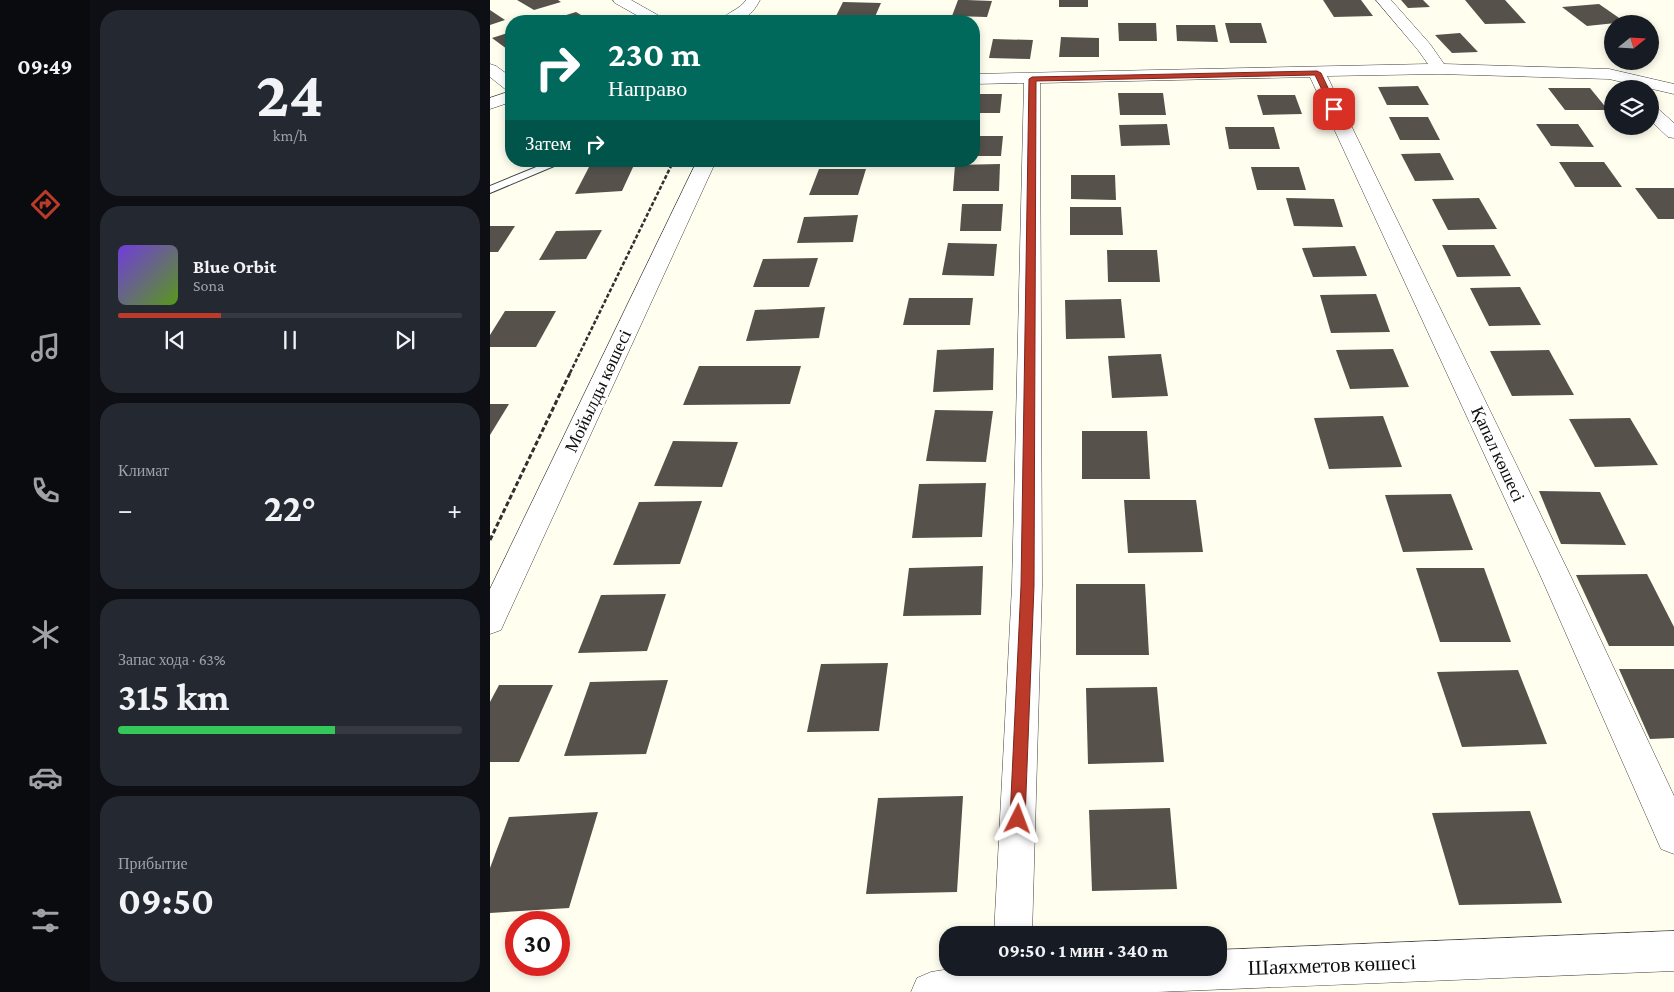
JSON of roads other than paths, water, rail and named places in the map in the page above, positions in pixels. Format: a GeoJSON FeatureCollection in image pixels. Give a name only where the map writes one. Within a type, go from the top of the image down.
{"type":"FeatureCollection","features":[{"type":"Feature","properties":{"kind":"street"},"geometry":{"type":"LineString","coordinates":[[620,0],[647,15]]}},
{"type":"Feature","properties":{"kind":"street"},"geometry":{"type":"LineString","coordinates":[[738,15],[748,9],[753,0]]}},
{"type":"Feature","properties":{"kind":"street"},"geometry":{"type":"LineString","coordinates":[[1383,0],[1424,47],[1439,69]]}},
{"type":"Feature","properties":{"kind":"street"},"geometry":{"type":"LineString","coordinates":[[490,69],[505,80]]}},
{"type":"Feature","properties":{"kind":"street"},"geometry":{"type":"LineString","coordinates":[[980,79],[1439,69],[1609,74],[1674,89]]}},
{"type":"Feature","properties":{"kind":"street","name":"Қапал көшесі"},"geometry":{"type":"LineString","coordinates":[[1317,73],[1556,577],[1674,836]]}},
{"type":"Feature","properties":{"kind":"street"},"geometry":{"type":"LineString","coordinates":[[1609,74],[1616,80]]}},
{"type":"Feature","properties":{"kind":"street"},"geometry":{"type":"LineString","coordinates":[[1013,926],[1028,586],[1032,79]]}},
{"type":"Feature","properties":{"kind":"street"},"geometry":{"type":"LineString","coordinates":[[490,104],[505,98]]}},
{"type":"Feature","properties":{"kind":"street"},"geometry":{"type":"LineString","coordinates":[[1659,119],[1674,133]]}},
{"type":"Feature","properties":{"kind":"street","name":"Мойылды көшесі"},"geometry":{"type":"LineString","coordinates":[[490,621],[704,167]]}},
{"type":"Feature","properties":{"kind":"street","name":"Шаяхметов көшесі"},"geometry":{"type":"LineString","coordinates":[[1227,966],[1674,951]]}},
{"type":"Feature","properties":{"kind":"street","name":"Шаяхметов көшесі"},"geometry":{"type":"LineString","coordinates":[[931,992],[998,976]]}},
{"type":"Feature","properties":{"kind":"lane"},"geometry":{"type":"LineString","coordinates":[[490,190],[546,167]]}}]}
